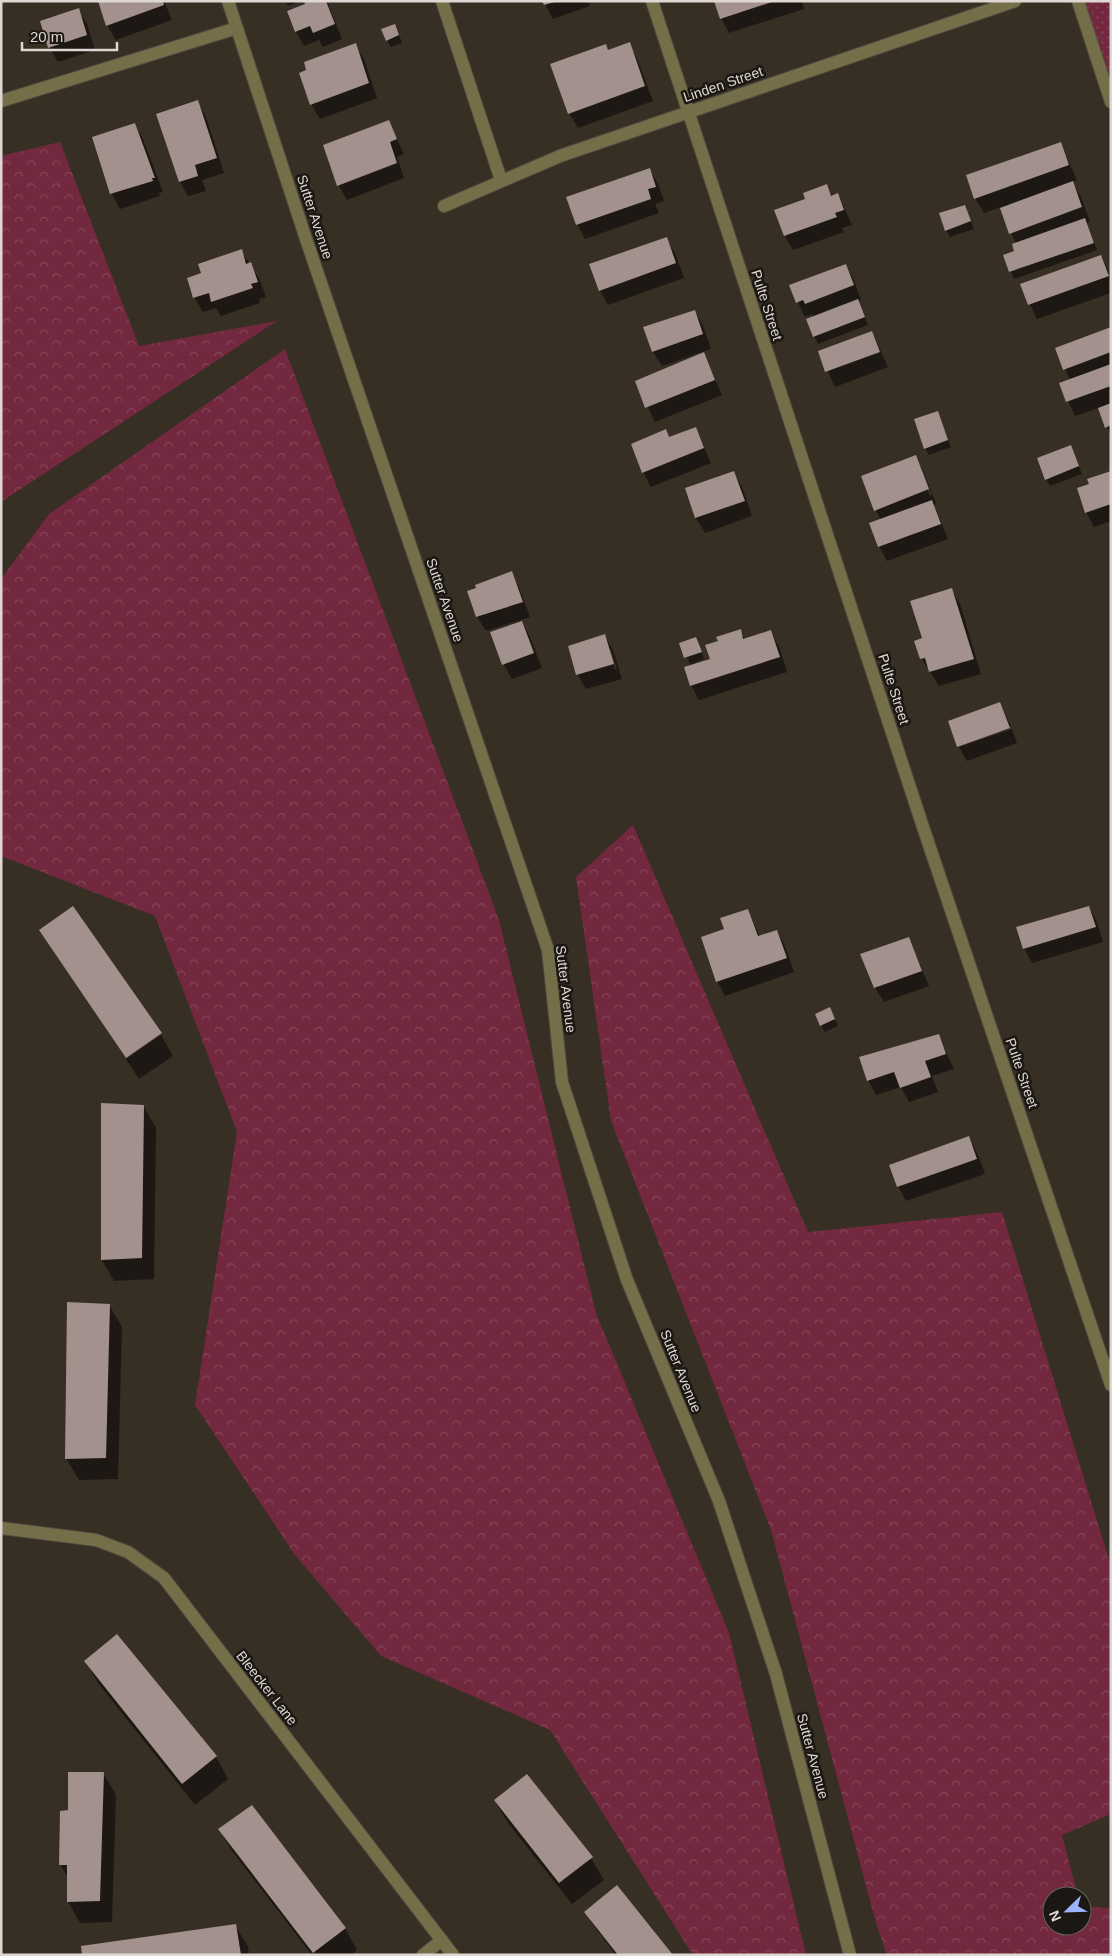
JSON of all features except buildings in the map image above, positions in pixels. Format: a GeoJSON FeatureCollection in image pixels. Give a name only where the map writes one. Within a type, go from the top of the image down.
{"type":"FeatureCollection","features":[{"type":"Feature","properties":{"kind":"street","name":"Sutter Avenue"},"geometry":{"type":"LineString","coordinates":[[228,1],[548,950],[562,1082],[627,1280],[719,1501],[770,1656],[850,1955]]}},
{"type":"Feature","properties":{"kind":"street"},"geometry":{"type":"LineString","coordinates":[[442,1],[502,180]]}},
{"type":"Feature","properties":{"kind":"street","name":"Pulte Street"},"geometry":{"type":"LineString","coordinates":[[652,1],[926,836],[1111,1386]]}},
{"type":"Feature","properties":{"kind":"street","name":"Linden Street"},"geometry":{"type":"LineString","coordinates":[[444,206],[560,156],[1015,1]]}},
{"type":"Feature","properties":{"kind":"street"},"geometry":{"type":"LineString","coordinates":[[1078,1],[1111,102]]}},
{"type":"Feature","properties":{"kind":"street"},"geometry":{"type":"LineString","coordinates":[[1,101],[237,28]]}},
{"type":"Feature","properties":{"kind":"street","name":"Bleecker Lane"},"geometry":{"type":"LineString","coordinates":[[1,1528],[96,1540],[128,1552],[164,1578],[453,1955]]}},
{"type":"Feature","properties":{"kind":"street"},"geometry":{"type":"LineString","coordinates":[[424,1955],[442,1940]]}},
{"type":"Feature","properties":{"kind":"green space"},"geometry":{"type":"Polygon","coordinates":[[[1078,1],[1111,1],[1111,102],[1078,1]]]}},
{"type":"Feature","properties":{"kind":"green space"},"geometry":{"type":"Polygon","coordinates":[[[60,142],[139,346],[277,321],[1,502],[1,156],[60,142]]]}},
{"type":"Feature","properties":{"kind":"green space"},"geometry":{"type":"Polygon","coordinates":[[[285,349],[499,920],[596,1313],[729,1633],[806,1955],[693,1955],[550,1730],[381,1656],[295,1555],[195,1405],[237,1132],[155,916],[1,856],[1,579],[49,514],[285,349]]]}},
{"type":"Feature","properties":{"kind":"green space"},"geometry":{"type":"Polygon","coordinates":[[[633,825],[808,1232],[1002,1212],[1111,1566],[1111,1814],[1062,1835],[1075,1886],[1042,1886],[1042,1936],[1092,1936],[1092,1907],[1111,1908],[1111,1955],[887,1955],[876,1923],[771,1530],[611,1121],[576,877],[633,825]]]}}]}
